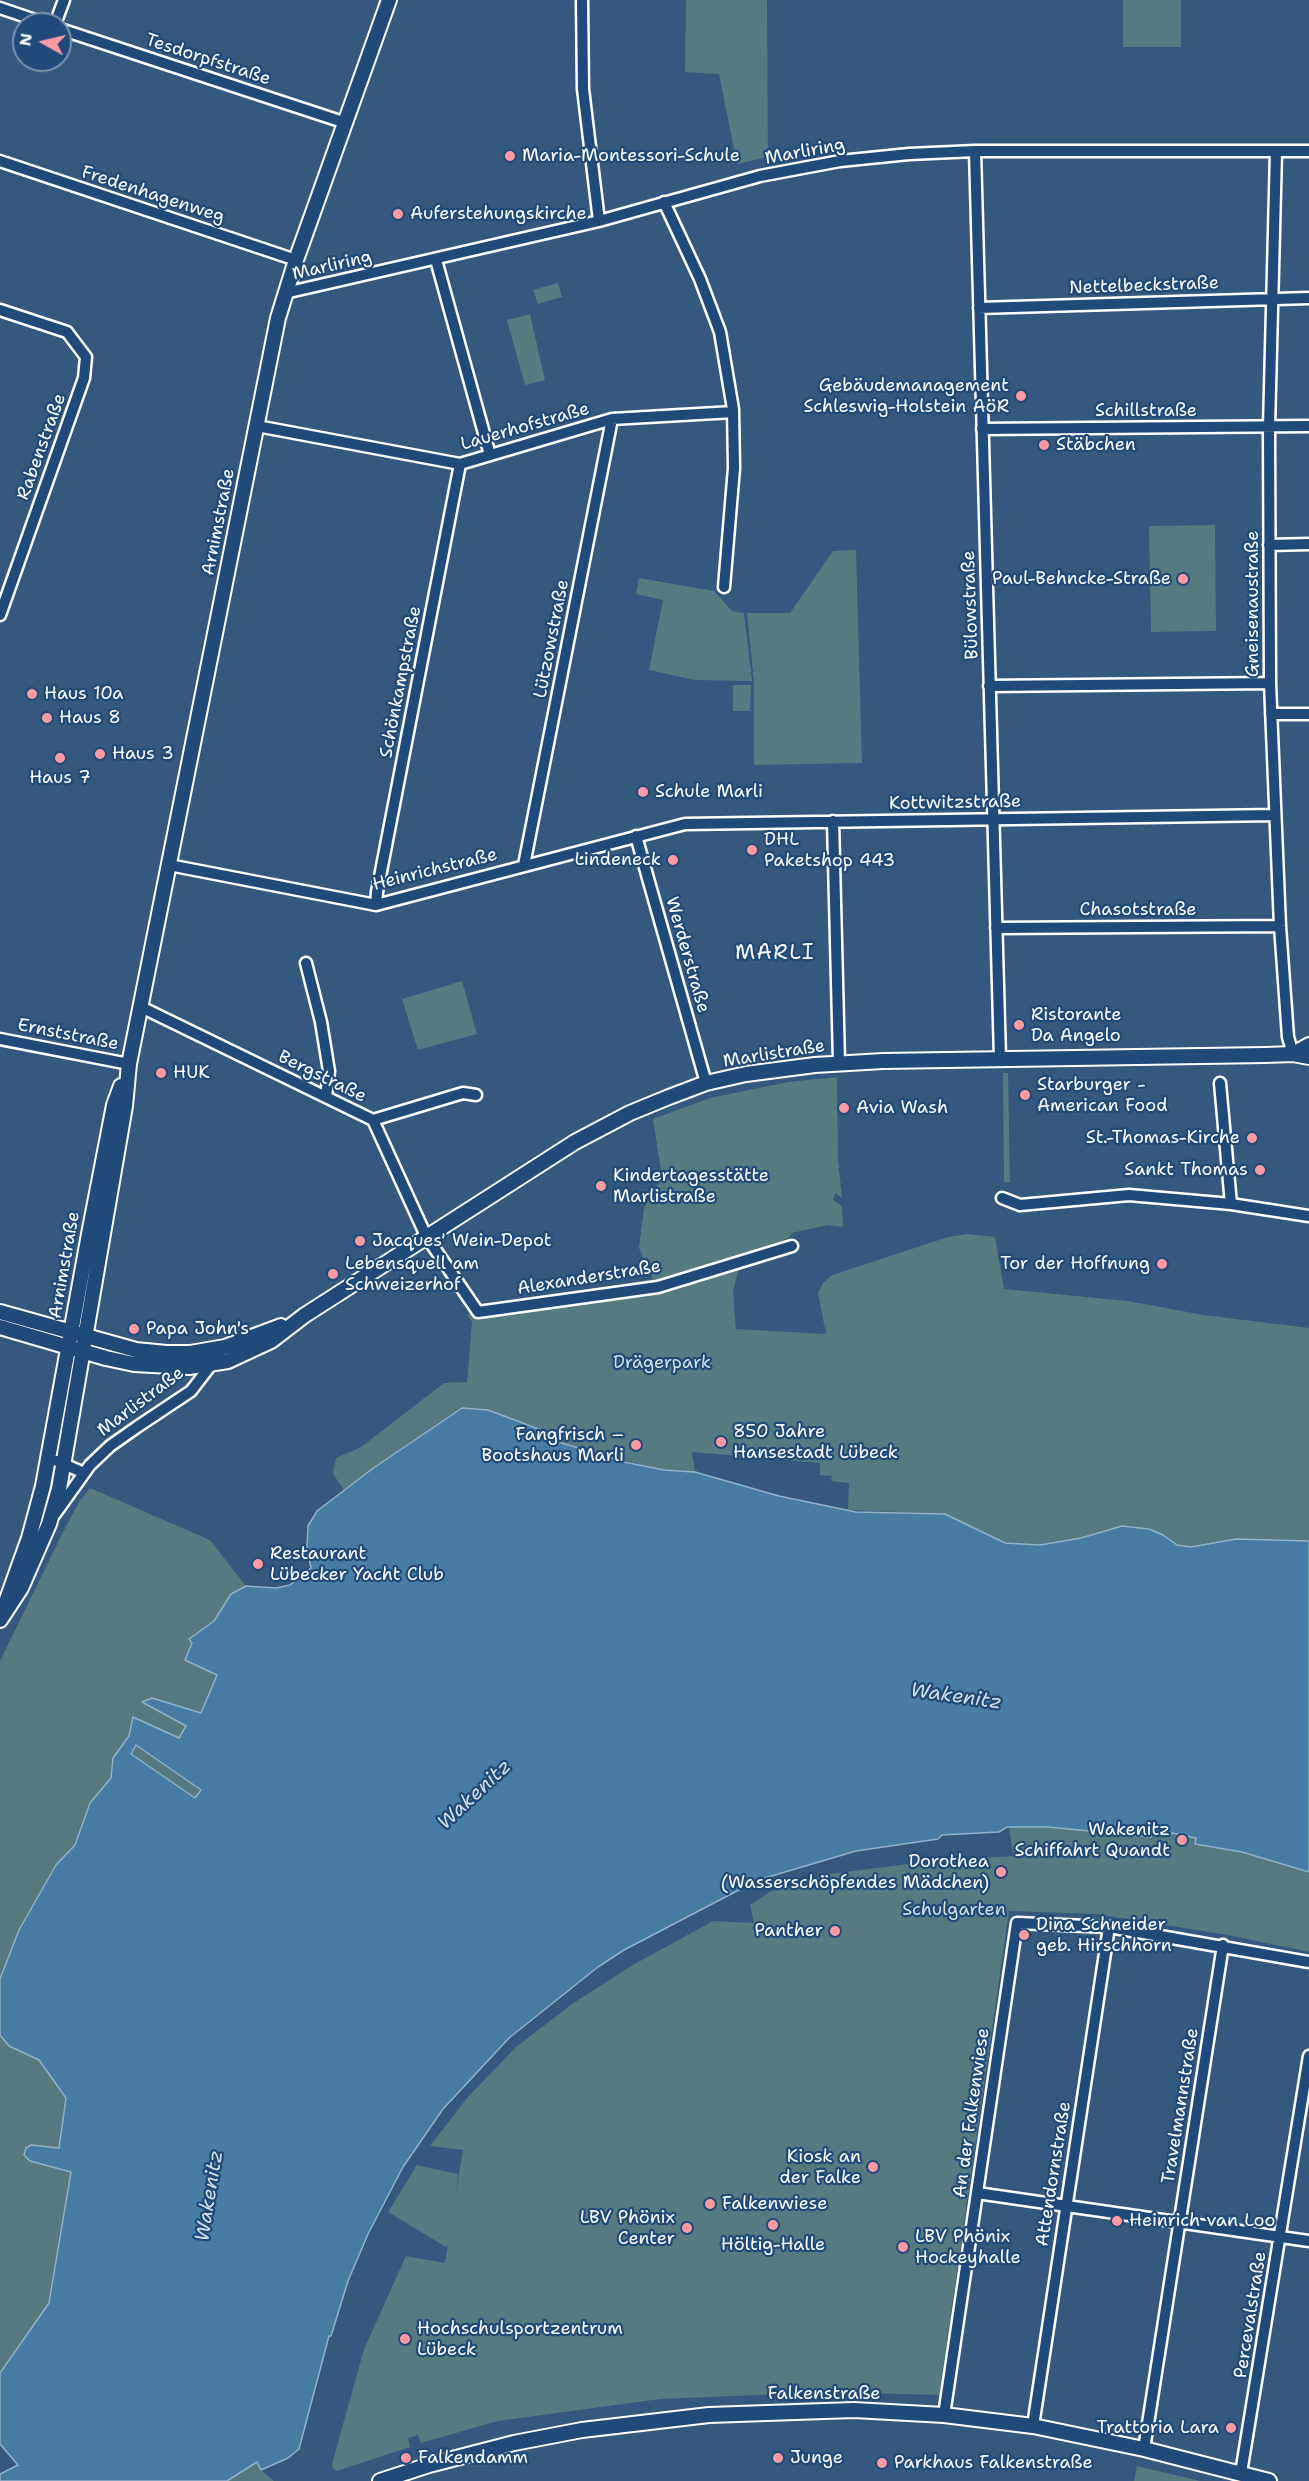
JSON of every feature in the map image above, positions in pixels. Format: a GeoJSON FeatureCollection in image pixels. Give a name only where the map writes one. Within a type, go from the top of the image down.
{"type":"FeatureCollection","features":[{"type":"Feature","properties":{"kind":"main road","name":"Arnimstraße"},"geometry":{"type":"LineString","coordinates":[[1,1619],[21,1588],[49,1524],[64,1464],[124,1106],[129,1064],[285,293],[389,0]]}},
{"type":"Feature","properties":{"kind":"main road","name":"Marlistraße"},"geometry":{"type":"LineString","coordinates":[[244,1348],[304,1315],[575,1142],[630,1113],[706,1083],[785,1068],[839,1062],[1293,1054],[1309,1045]]}},
{"type":"Feature","properties":{"kind":"main road"},"geometry":{"type":"LineString","coordinates":[[1293,1054],[1309,1057]]}},
{"type":"Feature","properties":{"kind":"main road","name":"Arnimstraße"},"geometry":{"type":"LineString","coordinates":[[1,1619],[11,1582],[29,1538],[49,1458],[114,1105],[129,1064]]}},
{"type":"Feature","properties":{"kind":"main road"},"geometry":{"type":"LineString","coordinates":[[0,1312],[70,1340],[84,1352],[134,1364],[167,1367],[211,1365],[228,1361],[244,1348]]}},
{"type":"Feature","properties":{"kind":"main road"},"geometry":{"type":"LineString","coordinates":[[0,1326],[70,1340],[86,1337],[136,1350],[166,1353],[244,1348]]}},
{"type":"Feature","properties":{"kind":"main road","name":"Falkenstraße"},"geometry":{"type":"LineString","coordinates":[[380,2481],[514,2443],[582,2430],[709,2415],[854,2410],[944,2415],[1033,2426],[1144,2449],[1269,2481]]}},
{"type":"Feature","properties":{"kind":"street"},"geometry":{"type":"LineString","coordinates":[[582,0],[583,89],[599,221]]}},
{"type":"Feature","properties":{"kind":"street","name":"Tesdorpfstraße"},"geometry":{"type":"LineString","coordinates":[[72,32],[345,123]]}},
{"type":"Feature","properties":{"kind":"street","name":"Marliring"},"geometry":{"type":"LineString","coordinates":[[285,293],[599,221],[760,176],[816,164],[909,154],[975,151],[1309,151]]}},
{"type":"Feature","properties":{"kind":"street","name":"Bülowstraße"},"geometry":{"type":"LineString","coordinates":[[975,151],[1000,1058]]}},
{"type":"Feature","properties":{"kind":"street","name":"Gneisenaustraße"},"geometry":{"type":"LineString","coordinates":[[1276,152],[1269,427],[1270,683],[1280,926],[1287,1031],[1293,1054]]}},
{"type":"Feature","properties":{"kind":"street","name":"Fredenhagenweg"},"geometry":{"type":"LineString","coordinates":[[0,161],[297,260]]}},
{"type":"Feature","properties":{"kind":"street"},"geometry":{"type":"LineString","coordinates":[[664,202],[700,279],[720,332],[734,412],[734,468],[724,587]]}},
{"type":"Feature","properties":{"kind":"street"},"geometry":{"type":"LineString","coordinates":[[436,260],[490,455]]}},
{"type":"Feature","properties":{"kind":"street","name":"Nettelbeckstraße"},"geometry":{"type":"LineString","coordinates":[[979,308],[1309,298]]}},
{"type":"Feature","properties":{"kind":"street","name":"Rabenstraße"},"geometry":{"type":"LineString","coordinates":[[0,310],[67,332],[86,357],[84,378],[0,615]]}},
{"type":"Feature","properties":{"kind":"street","name":"Lauerhofstraße"},"geometry":{"type":"LineString","coordinates":[[257,426],[460,464],[612,419],[734,412]]}},
{"type":"Feature","properties":{"kind":"street","name":"Lützowstraße"},"geometry":{"type":"LineString","coordinates":[[524,865],[612,419]]}},
{"type":"Feature","properties":{"kind":"street","name":"Schillstraße"},"geometry":{"type":"LineString","coordinates":[[982,429],[1309,426]]}},
{"type":"Feature","properties":{"kind":"street","name":"Schönkampstraße"},"geometry":{"type":"LineString","coordinates":[[376,905],[378,882],[460,464]]}},
{"type":"Feature","properties":{"kind":"street"},"geometry":{"type":"LineString","coordinates":[[1269,545],[1309,544]]}},
{"type":"Feature","properties":{"kind":"street"},"geometry":{"type":"LineString","coordinates":[[990,686],[1270,683]]}},
{"type":"Feature","properties":{"kind":"street"},"geometry":{"type":"LineString","coordinates":[[1271,714],[1309,714]]}},
{"type":"Feature","properties":{"kind":"street","name":"Kottwitzstraße"},"geometry":{"type":"LineString","coordinates":[[636,836],[685,824],[1275,815]]}},
{"type":"Feature","properties":{"kind":"street"},"geometry":{"type":"LineString","coordinates":[[833,821],[839,1062]]}},
{"type":"Feature","properties":{"kind":"street","name":"Heinrichstraße"},"geometry":{"type":"LineString","coordinates":[[170,865],[376,905],[636,836]]}},
{"type":"Feature","properties":{"kind":"street","name":"Werderstraße"},"geometry":{"type":"LineString","coordinates":[[636,836],[706,1083]]}},
{"type":"Feature","properties":{"kind":"street","name":"Chasotstraße"},"geometry":{"type":"LineString","coordinates":[[996,928],[1280,926]]}},
{"type":"Feature","properties":{"kind":"street"},"geometry":{"type":"LineString","coordinates":[[306,963],[321,1022],[329,1071],[326,1097]]}},
{"type":"Feature","properties":{"kind":"street","name":"Bergstraße"},"geometry":{"type":"LineString","coordinates":[[141,1007],[373,1120],[426,1236]]}},
{"type":"Feature","properties":{"kind":"street","name":"Ernststraße"},"geometry":{"type":"LineString","coordinates":[[0,1039],[129,1064]]}},
{"type":"Feature","properties":{"kind":"street"},"geometry":{"type":"LineString","coordinates":[[1220,1083],[1231,1204]]}},
{"type":"Feature","properties":{"kind":"street"},"geometry":{"type":"LineString","coordinates":[[373,1120],[463,1093],[476,1095]]}},
{"type":"Feature","properties":{"kind":"street"},"geometry":{"type":"LineString","coordinates":[[1002,1198],[1020,1205],[1129,1195],[1231,1204],[1309,1216]]}},
{"type":"Feature","properties":{"kind":"street","name":"Alexanderstraße"},"geometry":{"type":"LineString","coordinates":[[426,1236],[478,1312],[658,1287],[792,1246]]}},
{"type":"Feature","properties":{"kind":"street","name":"Marlistraße"},"geometry":{"type":"LineString","coordinates":[[49,1524],[87,1469],[110,1446],[191,1391],[211,1365]]}},
{"type":"Feature","properties":{"kind":"street"},"geometry":{"type":"LineString","coordinates":[[49,1458],[87,1469]]}},
{"type":"Feature","properties":{"kind":"street","name":"An der Falkenwiese"},"geometry":{"type":"LineString","coordinates":[[944,2415],[1017,1923],[1109,1927]]}},
{"type":"Feature","properties":{"kind":"street"},"geometry":{"type":"LineString","coordinates":[[1109,1927],[1309,1962]]}},
{"type":"Feature","properties":{"kind":"street","name":"Attendornstraße"},"geometry":{"type":"LineString","coordinates":[[1033,2426],[1109,1927]]}},
{"type":"Feature","properties":{"kind":"street","name":"Travelmannstraße"},"geometry":{"type":"LineString","coordinates":[[1144,2449],[1223,1946]]}},
{"type":"Feature","properties":{"kind":"street","name":"Percevalstraße"},"geometry":{"type":"LineString","coordinates":[[1241,2473],[1309,2056]]}},
{"type":"Feature","properties":{"kind":"street"},"geometry":{"type":"LineString","coordinates":[[977,2193],[1309,2241]]}},
{"type":"Feature","properties":{"kind":"green space"},"geometry":{"type":"Polygon","coordinates":[[[686,0],[767,0],[768,157],[737,164],[719,74],[685,72],[686,0]]]}},
{"type":"Feature","properties":{"kind":"green space"},"geometry":{"type":"Polygon","coordinates":[[[1123,0],[1181,0],[1181,47],[1123,47],[1123,0]]]}},
{"type":"Feature","properties":{"kind":"green space"},"geometry":{"type":"Polygon","coordinates":[[[558,283],[562,297],[538,304],[533,290],[558,283]]]}},
{"type":"Feature","properties":{"kind":"green space"},"geometry":{"type":"Polygon","coordinates":[[[530,314],[545,380],[525,385],[507,320],[530,314]]]}},
{"type":"Feature","properties":{"kind":"green space","name":"Paul-Behncke-Straße"},"geometry":{"type":"Polygon","coordinates":[[[1215,525],[1216,631],[1151,632],[1149,526],[1215,525]]]}},
{"type":"Feature","properties":{"kind":"green space"},"geometry":{"type":"Polygon","coordinates":[[[856,550],[862,763],[754,765],[754,681],[747,613],[790,613],[833,551],[856,550]]]}},
{"type":"Feature","properties":{"kind":"green space"},"geometry":{"type":"Polygon","coordinates":[[[639,578],[714,591],[732,611],[744,613],[752,681],[695,680],[649,670],[663,600],[636,594],[639,578]]]}},
{"type":"Feature","properties":{"kind":"green space"},"geometry":{"type":"Polygon","coordinates":[[[733,685],[751,685],[750,711],[733,711],[733,685]]]}},
{"type":"Feature","properties":{"kind":"green space"},"geometry":{"type":"Polygon","coordinates":[[[462,981],[477,1034],[418,1050],[402,999],[462,981]]]}},
{"type":"Feature","properties":{"kind":"green space"},"geometry":{"type":"Polygon","coordinates":[[[1003,1073],[1008,1073],[1010,1183],[1004,1182],[1003,1073]]]}},
{"type":"Feature","properties":{"kind":"green space","name":"Drägerpark"},"geometry":{"type":"Polygon","coordinates":[[[837,1077],[838,1160],[842,1198],[835,1193],[833,1200],[842,1206],[843,1227],[828,1225],[792,1233],[789,1238],[742,1257],[733,1291],[736,1329],[826,1334],[818,1293],[823,1283],[832,1275],[948,1237],[967,1234],[995,1237],[1004,1289],[1128,1301],[1204,1315],[1309,1328],[1309,1541],[1236,1539],[1191,1547],[1177,1545],[1163,1535],[1081,1538],[1040,1545],[1005,1543],[945,1514],[848,1510],[849,1483],[831,1481],[832,1476],[820,1475],[820,1463],[692,1452],[695,1472],[664,1470],[544,1438],[488,1410],[462,1408],[344,1490],[333,1474],[336,1458],[361,1447],[444,1383],[467,1382],[472,1322],[467,1315],[484,1307],[653,1279],[639,1248],[644,1208],[662,1177],[653,1119],[710,1098],[788,1082],[837,1077]]]}},
{"type":"Feature","properties":{"kind":"green space"},"geometry":{"type":"Polygon","coordinates":[[[90,1488],[210,1540],[246,1586],[231,1594],[214,1621],[189,1639],[217,1675],[201,1713],[152,1698],[143,1703],[187,1725],[179,1738],[132,1718],[129,1736],[113,1758],[111,1778],[90,1803],[75,1845],[56,1865],[19,1930],[0,1979],[0,1661],[63,1532],[80,1500],[90,1488]]]}},
{"type":"Feature","properties":{"kind":"green space"},"geometry":{"type":"Polygon","coordinates":[[[136,1745],[201,1791],[195,1799],[130,1753],[136,1745]]]}},
{"type":"Feature","properties":{"kind":"green space","name":"Falkenwiese"},"geometry":{"type":"Polygon","coordinates":[[[1009,1827],[1048,1827],[1151,1836],[1152,1833],[1169,1836],[1171,1833],[1196,1838],[1196,1844],[1242,1852],[1309,1872],[1309,1952],[1228,1935],[1096,1914],[1009,1911],[939,2395],[832,2392],[660,2399],[498,2421],[421,2443],[418,2435],[408,2438],[410,2447],[337,2471],[333,2469],[332,2464],[364,2349],[406,2256],[445,2263],[448,2244],[446,2247],[388,2212],[417,2165],[458,2174],[456,2191],[463,2150],[430,2146],[467,2098],[516,2047],[572,2004],[631,1966],[713,1921],[754,1923],[750,1905],[770,1892],[829,1874],[932,1861],[1013,1856],[1009,1827]]]}},
{"type":"Feature","properties":{"kind":"green space"},"geometry":{"type":"Polygon","coordinates":[[[0,2035],[9,2046],[39,2060],[66,2097],[59,2148],[31,2145],[30,2161],[71,2171],[49,2303],[0,2373],[0,2035]]]}},
{"type":"Feature","properties":{"kind":"green space"},"geometry":{"type":"Polygon","coordinates":[[[257,2462],[261,2470],[274,2481],[227,2481],[257,2462]]]}},
{"type":"Feature","properties":{"kind":"green space"},"geometry":{"type":"Polygon","coordinates":[[[1137,2466],[1200,2481],[1134,2481],[1137,2466]]]}},
{"type":"Feature","properties":{"kind":"water","name":"Wakenitz"},"geometry":{"type":"Polygon","coordinates":[[[462,1408],[488,1410],[544,1431],[545,1438],[624,1462],[664,1470],[695,1472],[779,1496],[856,1512],[945,1514],[1005,1543],[1040,1545],[1081,1538],[1122,1526],[1149,1529],[1177,1545],[1191,1547],[1236,1539],[1309,1541],[1309,1872],[1242,1852],[1195,1844],[1196,1838],[1172,1833],[1169,1836],[1152,1833],[1151,1837],[1048,1827],[1007,1827],[999,1832],[942,1835],[938,1839],[856,1851],[758,1880],[624,1950],[598,1967],[509,2038],[443,2109],[403,2167],[368,2234],[348,2281],[331,2336],[329,2336],[299,2449],[288,2458],[261,2470],[257,2462],[227,2481],[0,2481],[0,2474],[18,2465],[0,2444],[0,2373],[49,2303],[71,2172],[30,2161],[24,2155],[26,2148],[31,2145],[59,2148],[66,2098],[39,2060],[9,2046],[0,2035],[0,1979],[19,1930],[56,1865],[75,1845],[90,1803],[111,1778],[113,1758],[129,1736],[133,1717],[179,1738],[186,1726],[142,1702],[152,1698],[201,1713],[217,1675],[185,1660],[192,1643],[189,1639],[214,1621],[231,1594],[246,1586],[276,1588],[290,1585],[311,1568],[307,1547],[308,1526],[317,1511],[372,1469],[462,1408]],[[136,1745],[131,1754],[195,1798],[201,1790],[136,1745]]]}},
{"type":"Feature","properties":{"kind":"place","name":"Maria-Montessori-Schule"},"geometry":{"type":"Point","coordinates":[510,156]}},
{"type":"Feature","properties":{"kind":"place","name":"Auferstehungskirche"},"geometry":{"type":"Point","coordinates":[398,214]}},
{"type":"Feature","properties":{"kind":"place","name":"Gebäudemanagement Schleswig-Holstein AöR"},"geometry":{"type":"Point","coordinates":[1021,396]}},
{"type":"Feature","properties":{"kind":"place","name":"Stäbchen"},"geometry":{"type":"Point","coordinates":[1044,445]}},
{"type":"Feature","properties":{"kind":"place","name":"Paul-Behncke-Straße"},"geometry":{"type":"Point","coordinates":[1183,579]}},
{"type":"Feature","properties":{"kind":"place","name":"Haus 10a"},"geometry":{"type":"Point","coordinates":[32,694]}},
{"type":"Feature","properties":{"kind":"place","name":"Haus 8"},"geometry":{"type":"Point","coordinates":[47,718]}},
{"type":"Feature","properties":{"kind":"place","name":"Haus 3"},"geometry":{"type":"Point","coordinates":[100,754]}},
{"type":"Feature","properties":{"kind":"place","name":"Haus 7"},"geometry":{"type":"Point","coordinates":[60,758]}},
{"type":"Feature","properties":{"kind":"place","name":"Schule Marli"},"geometry":{"type":"Point","coordinates":[643,792]}},
{"type":"Feature","properties":{"kind":"place","name":"DHL Paketshop 443"},"geometry":{"type":"Point","coordinates":[752,850]}},
{"type":"Feature","properties":{"kind":"place","name":"Lindeneck"},"geometry":{"type":"Point","coordinates":[673,860]}},
{"type":"Feature","properties":{"kind":"place","name":"Ristorante Da Angelo"},"geometry":{"type":"Point","coordinates":[1019,1025]}},
{"type":"Feature","properties":{"kind":"place","name":"HUK"},"geometry":{"type":"Point","coordinates":[161,1073]}},
{"type":"Feature","properties":{"kind":"place","name":"Starburger - American Food"},"geometry":{"type":"Point","coordinates":[1025,1095]}},
{"type":"Feature","properties":{"kind":"place","name":"Avia Wash"},"geometry":{"type":"Point","coordinates":[844,1108]}},
{"type":"Feature","properties":{"kind":"place","name":"St.-Thomas-Kirche"},"geometry":{"type":"Point","coordinates":[1252,1138]}},
{"type":"Feature","properties":{"kind":"place","name":"Sankt Thomas"},"geometry":{"type":"Point","coordinates":[1260,1170]}},
{"type":"Feature","properties":{"kind":"place","name":"Kindertagesstätte Marlistraße"},"geometry":{"type":"Point","coordinates":[601,1186]}},
{"type":"Feature","properties":{"kind":"place","name":"Jacques' Wein-Depot"},"geometry":{"type":"Point","coordinates":[360,1241]}},
{"type":"Feature","properties":{"kind":"place","name":"Tor der Hoffnung"},"geometry":{"type":"Point","coordinates":[1162,1264]}},
{"type":"Feature","properties":{"kind":"place","name":"Lebensquell am Schweizerhof"},"geometry":{"type":"Point","coordinates":[333,1274]}},
{"type":"Feature","properties":{"kind":"place","name":"Papa John's"},"geometry":{"type":"Point","coordinates":[134,1329]}},
{"type":"Feature","properties":{"kind":"place","name":"850 Jahre Hansestadt Lübeck"},"geometry":{"type":"Point","coordinates":[721,1442]}},
{"type":"Feature","properties":{"kind":"place","name":"Fangfrisch – Bootshaus Marli"},"geometry":{"type":"Point","coordinates":[636,1445]}},
{"type":"Feature","properties":{"kind":"place","name":"Restaurant Lübecker Yacht Club"},"geometry":{"type":"Point","coordinates":[258,1564]}},
{"type":"Feature","properties":{"kind":"place","name":"Wakenitz Schiffahrt Quandt"},"geometry":{"type":"Point","coordinates":[1182,1840]}},
{"type":"Feature","properties":{"kind":"place","name":"Dorothea (Wasserschöpfendes Mädchen)"},"geometry":{"type":"Point","coordinates":[1001,1872]}},
{"type":"Feature","properties":{"kind":"place","name":"Panther"},"geometry":{"type":"Point","coordinates":[835,1931]}},
{"type":"Feature","properties":{"kind":"place","name":"Dina Schneider geb. Hirschhorn"},"geometry":{"type":"Point","coordinates":[1024,1935]}},
{"type":"Feature","properties":{"kind":"place","name":"Kiosk an der Falke"},"geometry":{"type":"Point","coordinates":[873,2167]}},
{"type":"Feature","properties":{"kind":"place","name":"Falkenwiese"},"geometry":{"type":"Point","coordinates":[710,2204]}},
{"type":"Feature","properties":{"kind":"place","name":"Heinrich van Loo"},"geometry":{"type":"Point","coordinates":[1117,2221]}},
{"type":"Feature","properties":{"kind":"place","name":"Höltig-Halle"},"geometry":{"type":"Point","coordinates":[773,2225]}},
{"type":"Feature","properties":{"kind":"place","name":"LBV Phönix Center"},"geometry":{"type":"Point","coordinates":[687,2228]}},
{"type":"Feature","properties":{"kind":"place","name":"LBV Phönix Hockeyhalle"},"geometry":{"type":"Point","coordinates":[903,2247]}},
{"type":"Feature","properties":{"kind":"place","name":"Hochschulsportzentrum Lübeck"},"geometry":{"type":"Point","coordinates":[405,2339]}},
{"type":"Feature","properties":{"kind":"place","name":"Trattoria Lara"},"geometry":{"type":"Point","coordinates":[1231,2428]}},
{"type":"Feature","properties":{"kind":"place","name":"Falkendamm"},"geometry":{"type":"Point","coordinates":[406,2458]}},
{"type":"Feature","properties":{"kind":"place","name":"Junge"},"geometry":{"type":"Point","coordinates":[778,2458]}},
{"type":"Feature","properties":{"kind":"place","name":"Parkhaus Falkenstraße"},"geometry":{"type":"Point","coordinates":[882,2463]}},
{"type":"Feature","properties":{"kind":"district","name":"MARLI"},"geometry":{"type":"Point","coordinates":[775,954]}},
{"type":"Feature","properties":{"kind":"park label","name":"Schulgarten"},"geometry":{"type":"Point","coordinates":[954,1910]}}]}
